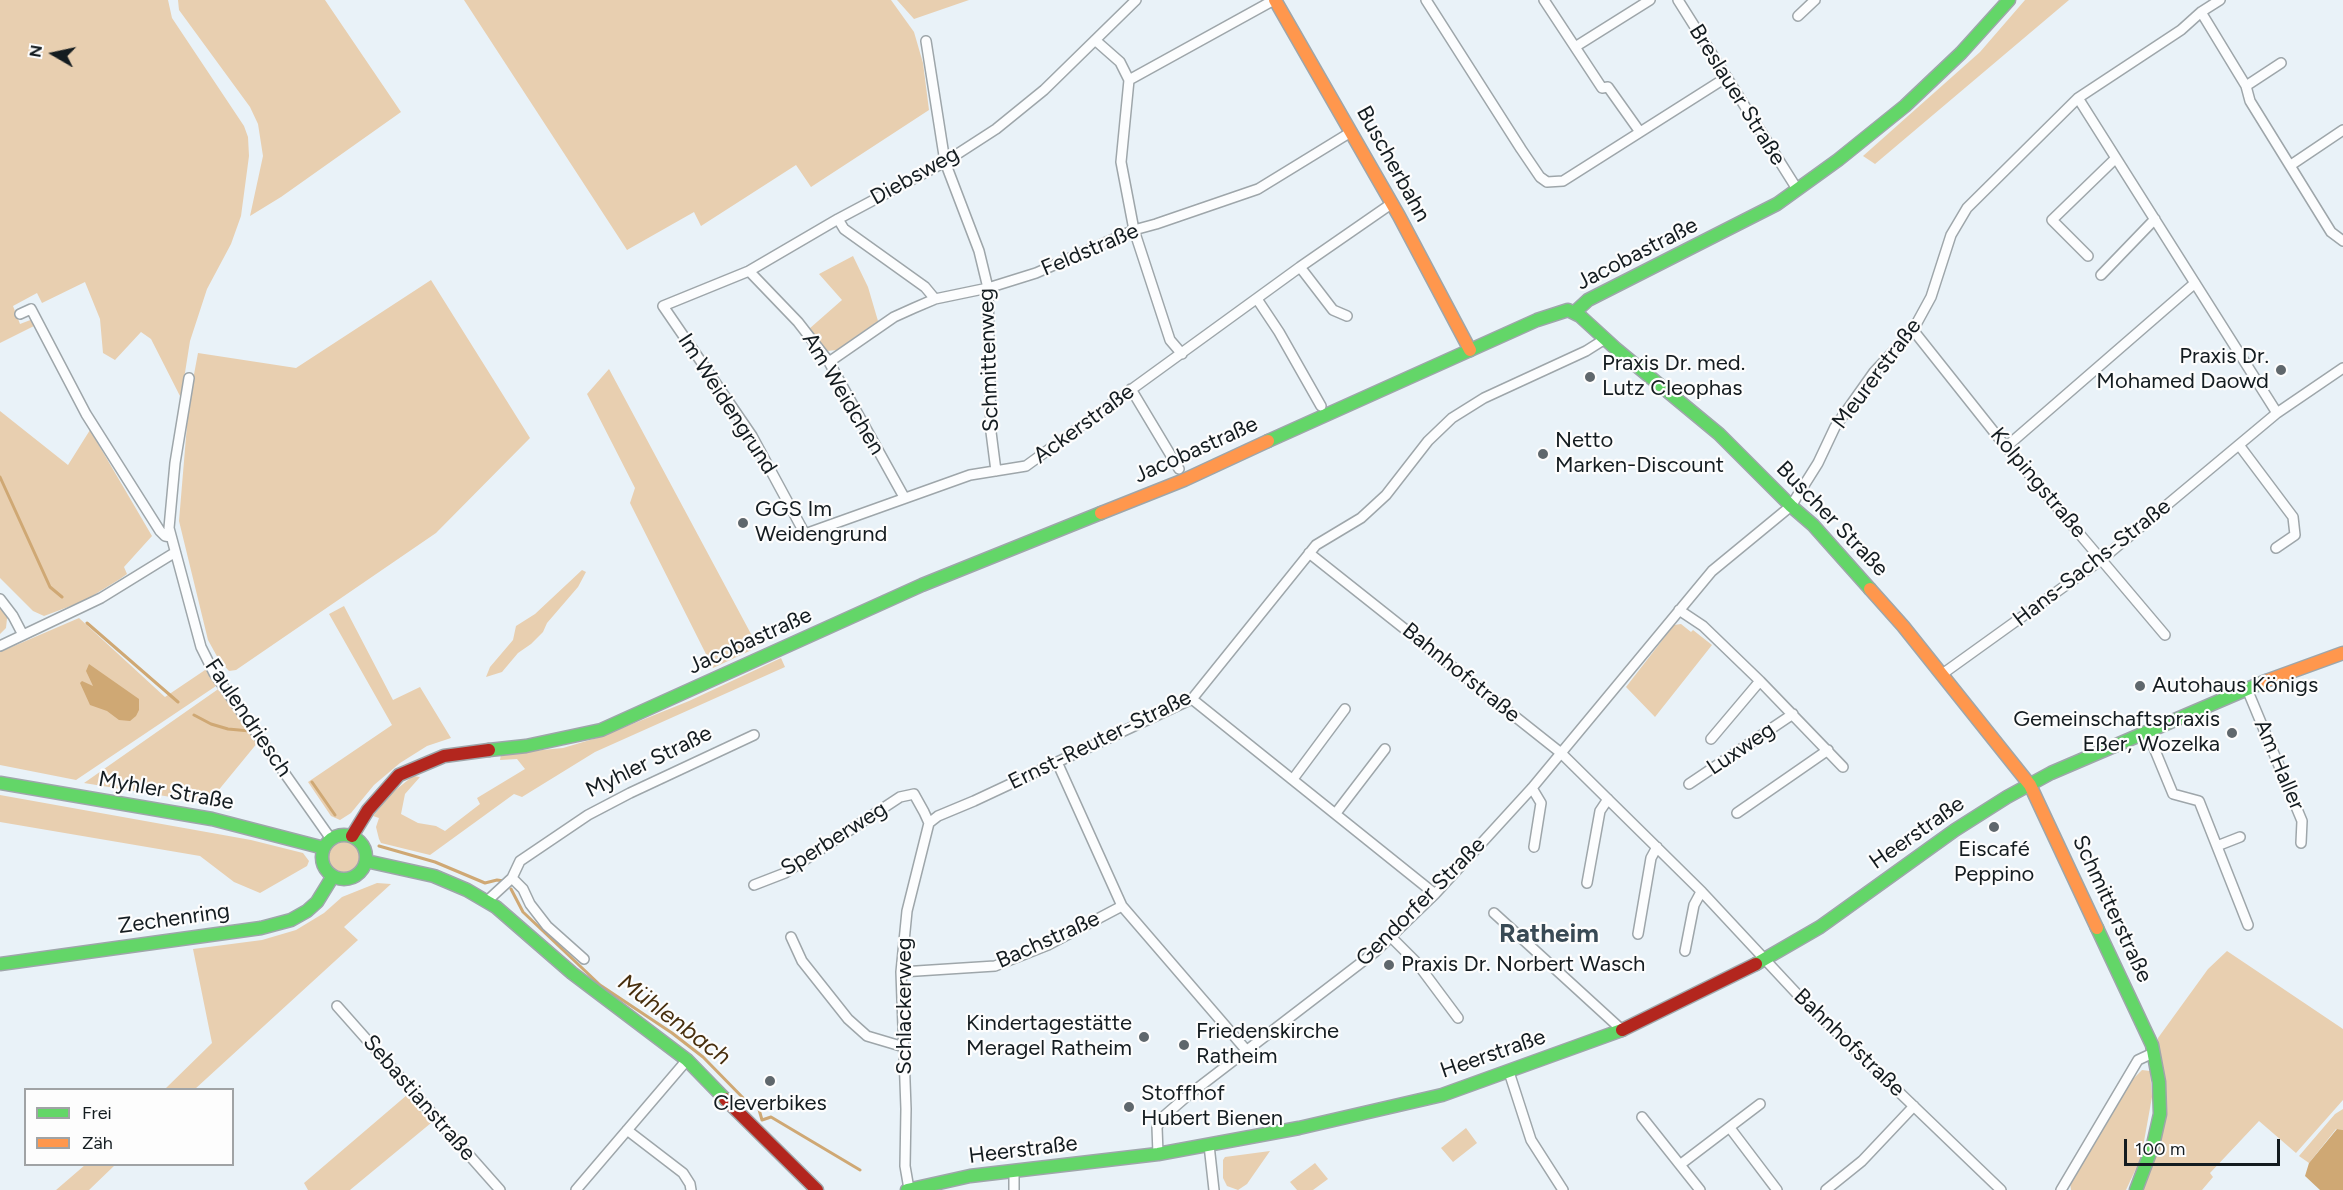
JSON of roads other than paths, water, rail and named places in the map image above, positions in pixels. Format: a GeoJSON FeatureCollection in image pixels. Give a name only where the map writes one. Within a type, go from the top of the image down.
{"type":"FeatureCollection","features":[{"type":"Feature","properties":{"kind":"main road","name":"Buscherbahn"},"geometry":{"type":"LineString","coordinates":[[1275,0],[1351,132],[1470,351]]}},
{"type":"Feature","properties":{"kind":"main road","name":"Jacobastraße"},"geometry":{"type":"LineString","coordinates":[[352,836],[382,793],[399,775],[418,766],[444,756],[526,746],[601,730],[922,585],[1184,480],[1395,383],[1561,311],[1575,312],[1588,300],[1777,204],[1905,106],[1961,53],[2009,0]]}},
{"type":"Feature","properties":{"kind":"main road","name":"Buscher Straße"},"geometry":{"type":"LineString","coordinates":[[1575,312],[1719,434],[1813,525],[1877,595],[2030,785]]}},
{"type":"Feature","properties":{"kind":"main road","name":"Heerstraße"},"geometry":{"type":"LineString","coordinates":[[908,1190],[970,1176],[1158,1154],[1299,1128],[1442,1095],[1622,1030],[1766,959],[1822,926],[1955,830],[2030,785],[2147,731],[2343,652]]}},
{"type":"Feature","properties":{"kind":"main road","name":"Myhler Straße"},"geometry":{"type":"LineString","coordinates":[[0,783],[212,819],[328,843]]}},
{"type":"Feature","properties":{"kind":"main road","name":"Schmitterstraße"},"geometry":{"type":"LineString","coordinates":[[2030,785],[2152,1045],[2159,1082],[2160,1114],[2153,1145],[2136,1190]]}},
{"type":"Feature","properties":{"kind":"main road"},"geometry":{"type":"LineString","coordinates":[[341,835],[352,836],[364,846],[366,861],[360,873],[352,878],[340,879],[333,876],[324,866],[322,855],[328,843],[341,835]]}},
{"type":"Feature","properties":{"kind":"main road"},"geometry":{"type":"LineString","coordinates":[[366,861],[434,876],[487,901],[572,973],[687,1060],[769,1145],[817,1190]]}},
{"type":"Feature","properties":{"kind":"main road","name":"Zechenring"},"geometry":{"type":"LineString","coordinates":[[0,964],[261,928],[291,920],[307,911],[317,902],[333,876]]}},
{"type":"Feature","properties":{"kind":"street","name":"Diebsweg"},"geometry":{"type":"LineString","coordinates":[[663,306],[749,271],[838,219],[945,162],[1004,122],[1044,90],[1136,0]]}},
{"type":"Feature","properties":{"kind":"street"},"geometry":{"type":"LineString","coordinates":[[1130,80],[1275,0]]}},
{"type":"Feature","properties":{"kind":"street"},"geometry":{"type":"LineString","coordinates":[[1426,0],[1539,177],[1547,182],[1563,181],[1726,77]]}},
{"type":"Feature","properties":{"kind":"street"},"geometry":{"type":"LineString","coordinates":[[1544,0],[1602,88],[1608,87],[1640,132]]}},
{"type":"Feature","properties":{"kind":"street"},"geometry":{"type":"LineString","coordinates":[[1575,47],[1650,0]]}},
{"type":"Feature","properties":{"kind":"street","name":"Breslauer Straße"},"geometry":{"type":"LineString","coordinates":[[1678,0],[1797,189]]}},
{"type":"Feature","properties":{"kind":"street"},"geometry":{"type":"LineString","coordinates":[[1798,16],[1815,0]]}},
{"type":"Feature","properties":{"kind":"street","name":"Meurerstraße"},"geometry":{"type":"LineString","coordinates":[[1561,753],[1712,571],[1791,506],[1818,463],[1835,427],[1874,372],[1913,330],[1931,297],[1951,235],[1967,208],[2078,98],[2181,30],[2201,12],[2220,0]]}},
{"type":"Feature","properties":{"kind":"street"},"geometry":{"type":"LineString","coordinates":[[2201,12],[2246,86],[2250,101],[2331,232],[2343,241]]}},
{"type":"Feature","properties":{"kind":"street"},"geometry":{"type":"LineString","coordinates":[[1095,40],[1120,63],[1130,80],[1122,162],[1134,230],[1170,340],[1182,354]]}},
{"type":"Feature","properties":{"kind":"street","name":"Schmittenweg"},"geometry":{"type":"LineString","coordinates":[[926,41],[945,162],[979,251],[988,288],[991,432],[996,471]]}},
{"type":"Feature","properties":{"kind":"street"},"geometry":{"type":"LineString","coordinates":[[2246,86],[2281,63]]}},
{"type":"Feature","properties":{"kind":"street"},"geometry":{"type":"LineString","coordinates":[[2078,98],[2277,413]]}},
{"type":"Feature","properties":{"kind":"street"},"geometry":{"type":"LineString","coordinates":[[2290,165],[2343,130]]}},
{"type":"Feature","properties":{"kind":"street","name":"Feldstraße"},"geometry":{"type":"LineString","coordinates":[[829,363],[894,317],[935,299],[988,288],[1036,273],[1134,230],[1258,189],[1351,132]]}},
{"type":"Feature","properties":{"kind":"street"},"geometry":{"type":"LineString","coordinates":[[2088,256],[2052,220],[2116,158]]}},
{"type":"Feature","properties":{"kind":"street","name":"Ackerstraße"},"geometry":{"type":"LineString","coordinates":[[805,534],[970,475],[1026,466],[1300,267],[1391,204]]}},
{"type":"Feature","properties":{"kind":"street"},"geometry":{"type":"LineString","coordinates":[[838,219],[844,229],[925,287],[935,299]]}},
{"type":"Feature","properties":{"kind":"street"},"geometry":{"type":"LineString","coordinates":[[2101,275],[2155,219]]}},
{"type":"Feature","properties":{"kind":"street"},"geometry":{"type":"LineString","coordinates":[[1300,267],[1333,310],[1347,316]]}},
{"type":"Feature","properties":{"kind":"street","name":"Am Weidchen"},"geometry":{"type":"LineString","coordinates":[[749,271],[798,322],[829,363],[904,497]]}},
{"type":"Feature","properties":{"kind":"street"},"geometry":{"type":"LineString","coordinates":[[2006,447],[2195,283]]}},
{"type":"Feature","properties":{"kind":"street"},"geometry":{"type":"LineString","coordinates":[[1257,299],[1279,332],[1321,406]]}},
{"type":"Feature","properties":{"kind":"street","name":"Im Weidengrund"},"geometry":{"type":"LineString","coordinates":[[663,306],[752,436],[805,534]]}},
{"type":"Feature","properties":{"kind":"street"},"geometry":{"type":"LineString","coordinates":[[20,314],[31,309],[86,414],[160,531],[165,536],[171,537]]}},
{"type":"Feature","properties":{"kind":"street","name":"Kolpingstraße"},"geometry":{"type":"LineString","coordinates":[[1913,330],[2006,447],[2165,635]]}},
{"type":"Feature","properties":{"kind":"street","name":"Ernst-Reuter-Straße"},"geometry":{"type":"LineString","coordinates":[[929,823],[938,816],[1192,699],[1316,545],[1361,518],[1386,495],[1428,441],[1459,411],[1586,351],[1605,339]]}},
{"type":"Feature","properties":{"kind":"street","name":"Hans-Sachs-Straße"},"geometry":{"type":"LineString","coordinates":[[1941,675],[2101,560],[2277,413],[2343,368]]}},
{"type":"Feature","properties":{"kind":"street","name":"Faulendriesch"},"geometry":{"type":"LineString","coordinates":[[189,378],[175,463],[170,516],[174,553],[201,647],[207,662],[328,843]]}},
{"type":"Feature","properties":{"kind":"street"},"geometry":{"type":"LineString","coordinates":[[1131,389],[1179,469]]}},
{"type":"Feature","properties":{"kind":"street"},"geometry":{"type":"LineString","coordinates":[[2239,445],[2293,517],[2295,536],[2276,548]]}},
{"type":"Feature","properties":{"kind":"street"},"geometry":{"type":"LineString","coordinates":[[0,646],[101,598],[174,553]]}},
{"type":"Feature","properties":{"kind":"street","name":"Bahnhofstraße"},"geometry":{"type":"LineString","coordinates":[[1310,553],[1561,753],[1701,891],[1799,996],[2001,1190]]}},
{"type":"Feature","properties":{"kind":"street"},"geometry":{"type":"LineString","coordinates":[[0,599],[13,616],[23,635]]}},
{"type":"Feature","properties":{"kind":"street","name":"Luxweg"},"geometry":{"type":"LineString","coordinates":[[1679,610],[1703,626],[1793,714],[1843,767]]}},
{"type":"Feature","properties":{"kind":"street","name":"Luxweg"},"geometry":{"type":"LineString","coordinates":[[1711,739],[1760,681]]}},
{"type":"Feature","properties":{"kind":"street","name":"Am Haller"},"geometry":{"type":"LineString","coordinates":[[2247,689],[2302,821],[2301,843]]}},
{"type":"Feature","properties":{"kind":"street"},"geometry":{"type":"LineString","coordinates":[[1192,699],[1435,894]]}},
{"type":"Feature","properties":{"kind":"street"},"geometry":{"type":"LineString","coordinates":[[1293,779],[1345,709]]}},
{"type":"Feature","properties":{"kind":"street","name":"Luxweg"},"geometry":{"type":"LineString","coordinates":[[1689,784],[1793,714]]}},
{"type":"Feature","properties":{"kind":"street"},"geometry":{"type":"LineString","coordinates":[[2147,731],[2173,794],[2199,801],[2248,926]]}},
{"type":"Feature","properties":{"kind":"street","name":"Myhler Straße"},"geometry":{"type":"LineString","coordinates":[[487,901],[512,878],[520,861],[550,838],[630,793],[754,735]]}},
{"type":"Feature","properties":{"kind":"street"},"geometry":{"type":"LineString","coordinates":[[1336,813],[1385,749]]}},
{"type":"Feature","properties":{"kind":"street"},"geometry":{"type":"LineString","coordinates":[[1737,813],[1828,750]]}},
{"type":"Feature","properties":{"kind":"street","name":"Gendorfer Straße"},"geometry":{"type":"LineString","coordinates":[[1158,1154],[1157,1127],[1163,1117],[1375,952],[1435,894],[1561,753]]}},
{"type":"Feature","properties":{"kind":"street"},"geometry":{"type":"LineString","coordinates":[[1057,762],[1122,906],[1247,1051]]}},
{"type":"Feature","properties":{"kind":"street"},"geometry":{"type":"LineString","coordinates":[[1532,788],[1541,803],[1534,847]]}},
{"type":"Feature","properties":{"kind":"street","name":"Sperberweg"},"geometry":{"type":"LineString","coordinates":[[754,885],[785,873],[900,797],[914,794],[929,823]]}},
{"type":"Feature","properties":{"kind":"street"},"geometry":{"type":"LineString","coordinates":[[1587,883],[1600,811],[1608,799]]}},
{"type":"Feature","properties":{"kind":"street","name":"Schlackerweg"},"geometry":{"type":"LineString","coordinates":[[908,1190],[905,1157],[901,972],[907,911],[929,823]]}},
{"type":"Feature","properties":{"kind":"street"},"geometry":{"type":"LineString","coordinates":[[2217,846],[2240,837]]}},
{"type":"Feature","properties":{"kind":"street"},"geometry":{"type":"LineString","coordinates":[[1638,934],[1651,858],[1657,847]]}},
{"type":"Feature","properties":{"kind":"street"},"geometry":{"type":"LineString","coordinates":[[512,878],[548,926],[584,959]]}},
{"type":"Feature","properties":{"kind":"street"},"geometry":{"type":"LineString","coordinates":[[1685,951],[1694,905],[1701,891]]}},
{"type":"Feature","properties":{"kind":"street","name":"Bachstraße"},"geometry":{"type":"LineString","coordinates":[[901,972],[995,966],[1048,945],[1122,906]]}},
{"type":"Feature","properties":{"kind":"street"},"geometry":{"type":"LineString","coordinates":[[1494,912],[1622,1030]]}},
{"type":"Feature","properties":{"kind":"street"},"geometry":{"type":"LineString","coordinates":[[791,937],[802,961],[848,1019],[867,1036],[904,1047]]}},
{"type":"Feature","properties":{"kind":"street"},"geometry":{"type":"LineString","coordinates":[[1391,937],[1417,963],[1458,1018]]}},
{"type":"Feature","properties":{"kind":"street","name":"Sebastianstraße"},"geometry":{"type":"LineString","coordinates":[[337,1006],[500,1190]]}},
{"type":"Feature","properties":{"kind":"street"},"geometry":{"type":"LineString","coordinates":[[2061,1190],[2138,1060],[2153,1053]]}},
{"type":"Feature","properties":{"kind":"street"},"geometry":{"type":"LineString","coordinates":[[576,1190],[687,1060]]}},
{"type":"Feature","properties":{"kind":"street"},"geometry":{"type":"LineString","coordinates":[[1509,1072],[1531,1140],[1563,1190]]}},
{"type":"Feature","properties":{"kind":"street"},"geometry":{"type":"LineString","coordinates":[[1681,1164],[1760,1104]]}},
{"type":"Feature","properties":{"kind":"street"},"geometry":{"type":"LineString","coordinates":[[1826,1190],[1862,1161],[1914,1106]]}},
{"type":"Feature","properties":{"kind":"street"},"geometry":{"type":"LineString","coordinates":[[1641,1117],[1700,1190]]}},
{"type":"Feature","properties":{"kind":"street"},"geometry":{"type":"LineString","coordinates":[[1730,1128],[1777,1190]]}},
{"type":"Feature","properties":{"kind":"street"},"geometry":{"type":"LineString","coordinates":[[627,1130],[683,1173],[691,1190]]}},
{"type":"Feature","properties":{"kind":"street"},"geometry":{"type":"LineString","coordinates":[[1209,1145],[1214,1190]]}},
{"type":"Feature","properties":{"kind":"street"},"geometry":{"type":"LineString","coordinates":[[1014,1172],[1014,1190]]}},
{"type":"Feature","properties":{"kind":"waterway","name":"Mühlenbach"},"geometry":{"type":"LineString","coordinates":[[0,477],[50,587],[62,597]]}},
{"type":"Feature","properties":{"kind":"waterway","name":"Mühlenbach"},"geometry":{"type":"LineString","coordinates":[[87,623],[178,702]]}},
{"type":"Feature","properties":{"kind":"waterway","name":"Mühlenbach"},"geometry":{"type":"LineString","coordinates":[[194,715],[211,724],[228,729],[250,731]]}},
{"type":"Feature","properties":{"kind":"waterway","name":"Mühlenbach"},"geometry":{"type":"LineString","coordinates":[[312,782],[335,815]]}},
{"type":"Feature","properties":{"kind":"waterway","name":"Mühlenbach"},"geometry":{"type":"LineString","coordinates":[[379,846],[435,862],[485,883],[504,881]]}},
{"type":"Feature","properties":{"kind":"waterway","name":"Mühlenbach"},"geometry":{"type":"LineString","coordinates":[[511,889],[523,912],[600,985],[672,1033],[703,1057],[749,1104],[758,1106],[762,1120],[771,1117],[860,1170]]}},
{"type":"Feature","properties":{"kind":"place","name":"Praxis Dr. Mohamed Daowd"},"geometry":{"type":"Point","coordinates":[2281,370]}},
{"type":"Feature","properties":{"kind":"place","name":"Praxis Dr. med. Lutz Cleophas"},"geometry":{"type":"Point","coordinates":[1590,377]}},
{"type":"Feature","properties":{"kind":"place","name":"Netto Marken-Discount"},"geometry":{"type":"Point","coordinates":[1543,454]}},
{"type":"Feature","properties":{"kind":"place","name":"GGS Im Weidengrund"},"geometry":{"type":"Point","coordinates":[743,523]}},
{"type":"Feature","properties":{"kind":"place","name":"Autohaus Königs"},"geometry":{"type":"Point","coordinates":[2140,686]}},
{"type":"Feature","properties":{"kind":"place","name":"Gemeinschaftspraxis Eßer, Wozelka"},"geometry":{"type":"Point","coordinates":[2232,733]}},
{"type":"Feature","properties":{"kind":"place","name":"Eiscafé Peppino"},"geometry":{"type":"Point","coordinates":[1994,827]}},
{"type":"Feature","properties":{"kind":"place","name":"Praxis Dr. Norbert Wasch"},"geometry":{"type":"Point","coordinates":[1389,965]}},
{"type":"Feature","properties":{"kind":"place","name":"Kindertagestätte Meragel Ratheim"},"geometry":{"type":"Point","coordinates":[1144,1037]}},
{"type":"Feature","properties":{"kind":"place","name":"Friedenskirche Ratheim"},"geometry":{"type":"Point","coordinates":[1184,1045]}},
{"type":"Feature","properties":{"kind":"place","name":"Cleverbikes"},"geometry":{"type":"Point","coordinates":[770,1081]}},
{"type":"Feature","properties":{"kind":"place","name":"Stoffhof Hubert Bienen"},"geometry":{"type":"Point","coordinates":[1129,1107]}},
{"type":"Feature","properties":{"kind":"district","name":"Ratheim"},"geometry":{"type":"Point","coordinates":[1549,934]}}]}
